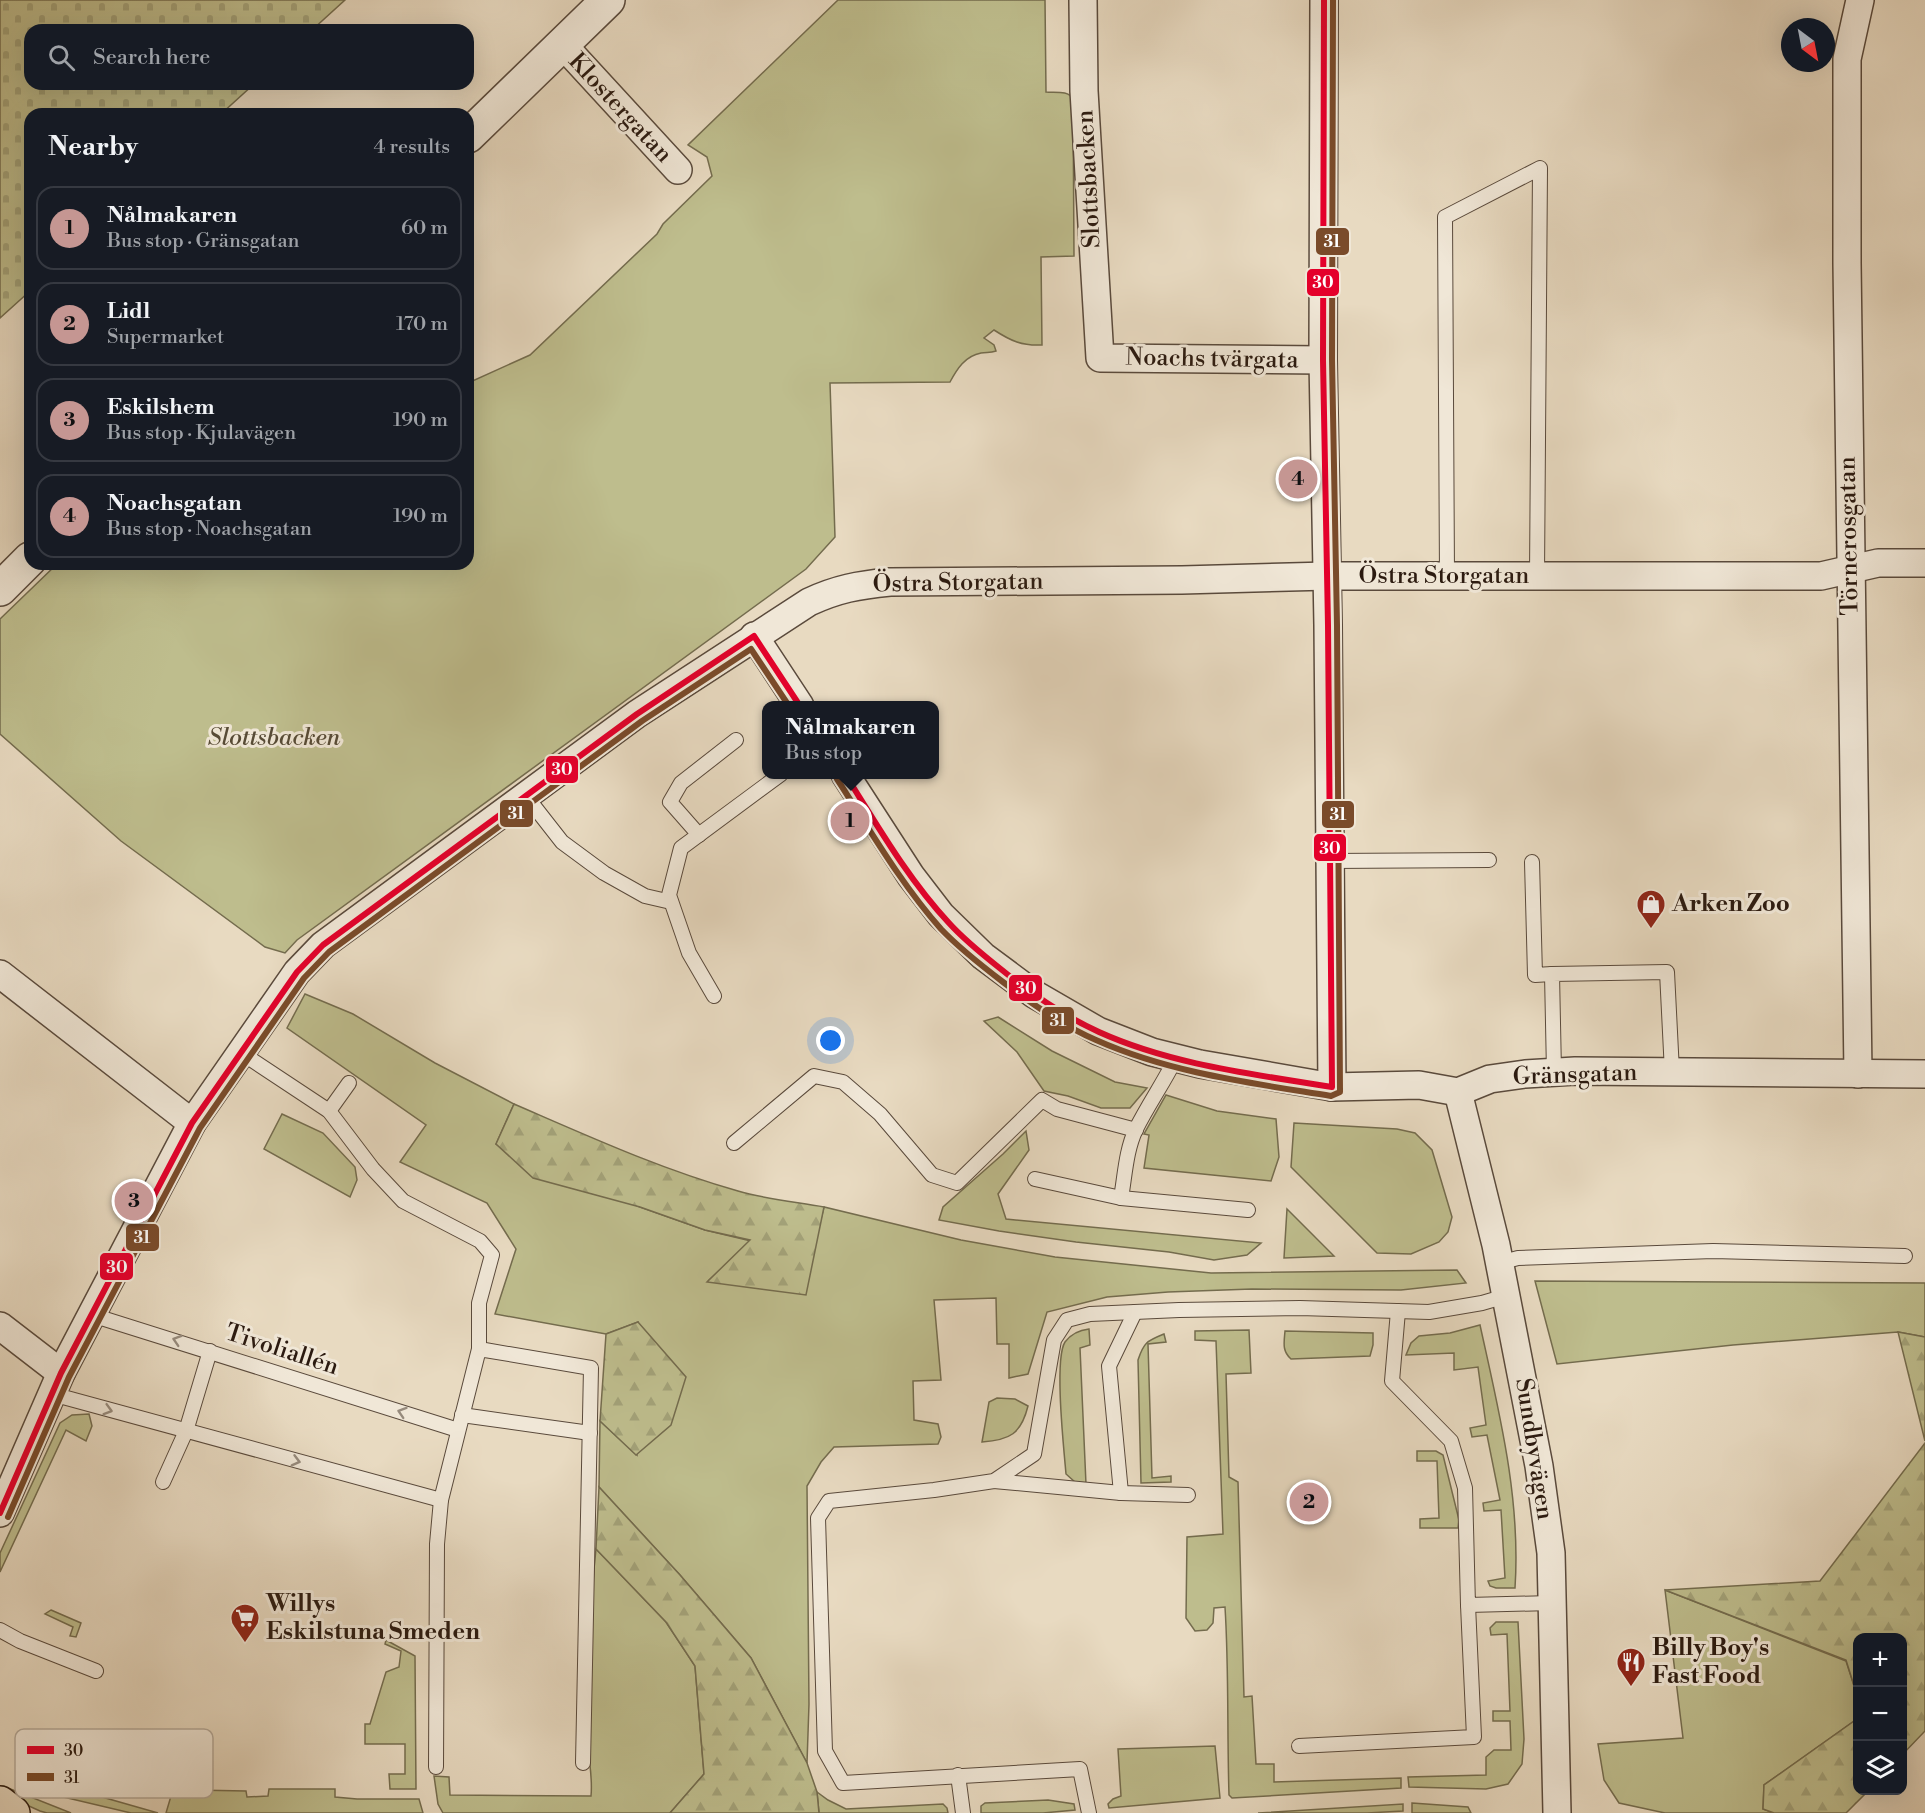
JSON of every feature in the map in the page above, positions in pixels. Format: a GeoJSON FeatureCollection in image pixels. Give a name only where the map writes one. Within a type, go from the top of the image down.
{"type":"FeatureCollection","features":[{"type":"Feature","properties":{"kind":"main road"},"geometry":{"type":"LineString","coordinates":[[0,1803],[13,1813]]}},
{"type":"Feature","properties":{"kind":"street","name":"Klostergatan"},"geometry":{"type":"LineString","coordinates":[[474,130],[608,0]]}},
{"type":"Feature","properties":{"kind":"street","name":"Slottsbacken"},"geometry":{"type":"LineString","coordinates":[[1083,0],[1084,91],[1100,358]]}},
{"type":"Feature","properties":{"kind":"street"},"geometry":{"type":"LineString","coordinates":[[1324,0],[1323,360],[1328,576],[1332,1088]]}},
{"type":"Feature","properties":{"kind":"street","name":"Törnerosgatan"},"geometry":{"type":"LineString","coordinates":[[1858,1074],[1850,571],[1847,59],[1860,0]]}},
{"type":"Feature","properties":{"kind":"street","name":"Klostergatan"},"geometry":{"type":"LineString","coordinates":[[563,45],[678,170]]}},
{"type":"Feature","properties":{"kind":"street","name":"Noachs tvärgata"},"geometry":{"type":"LineString","coordinates":[[1100,358],[1323,360]]}},
{"type":"Feature","properties":{"kind":"street","name":"Östra Storgatan"},"geometry":{"type":"LineString","coordinates":[[0,1513],[57,1384],[192,1123],[297,972],[323,945],[637,714],[809,602],[833,591],[857,585],[890,582],[1182,580],[1328,576],[1821,576],[1878,563],[1925,563]]}},
{"type":"Feature","properties":{"kind":"street"},"geometry":{"type":"LineString","coordinates":[[0,589],[24,566]]}},
{"type":"Feature","properties":{"kind":"street"},"geometry":{"type":"LineString","coordinates":[[754,636],[797,701]]}},
{"type":"Feature","properties":{"kind":"street"},"geometry":{"type":"LineString","coordinates":[[848,779],[911,876],[941,915],[983,956],[1034,993],[1098,1031],[1152,1052],[1176,1058],[1332,1088],[1419,1085],[1458,1092]]}},
{"type":"Feature","properties":{"kind":"street"},"geometry":{"type":"LineString","coordinates":[[0,974],[192,1123]]}},
{"type":"Feature","properties":{"kind":"street","name":"Gränsgatan"},"geometry":{"type":"LineString","coordinates":[[1458,1092],[1490,1079],[1554,1072],[1925,1074]]}},
{"type":"Feature","properties":{"kind":"street","name":"Sundbyvägen"},"geometry":{"type":"LineString","coordinates":[[1458,1092],[1506,1296],[1539,1466],[1551,1553],[1557,1813]]}},
{"type":"Feature","properties":{"kind":"street"},"geometry":{"type":"LineString","coordinates":[[0,1326],[57,1384]]}},
{"type":"Feature","properties":{"kind":"lane"},"geometry":{"type":"LineString","coordinates":[[1447,576],[1445,218],[1540,168],[1537,576]]}},
{"type":"Feature","properties":{"kind":"lane"},"geometry":{"type":"LineString","coordinates":[[699,835],[670,802],[681,783],[736,740]]}},
{"type":"Feature","properties":{"kind":"lane"},"geometry":{"type":"LineString","coordinates":[[714,996],[688,954],[669,895],[681,849],[773,779]]}},
{"type":"Feature","properties":{"kind":"lane"},"geometry":{"type":"LineString","coordinates":[[526,796],[561,842],[604,873],[645,896],[671,902]]}},
{"type":"Feature","properties":{"kind":"lane"},"geometry":{"type":"LineString","coordinates":[[1330,861],[1489,860]]}},
{"type":"Feature","properties":{"kind":"lane"},"geometry":{"type":"LineString","coordinates":[[1532,862],[1535,975],[1667,972],[1672,1072]]}},
{"type":"Feature","properties":{"kind":"lane"},"geometry":{"type":"LineString","coordinates":[[1552,974],[1554,1072]]}},
{"type":"Feature","properties":{"kind":"lane"},"geometry":{"type":"LineString","coordinates":[[240,1052],[329,1111],[373,1169],[403,1201],[480,1241],[492,1255],[479,1303],[479,1349],[441,1500],[437,1544],[436,1767]]}},
{"type":"Feature","properties":{"kind":"lane"},"geometry":{"type":"LineString","coordinates":[[1121,1198],[1127,1159],[1136,1130],[1176,1058]]}},
{"type":"Feature","properties":{"kind":"lane"},"geometry":{"type":"LineString","coordinates":[[734,1143],[814,1076],[843,1082],[880,1114],[932,1174],[957,1183],[1042,1100],[1057,1109],[1136,1130]]}},
{"type":"Feature","properties":{"kind":"lane"},"geometry":{"type":"LineString","coordinates":[[329,1111],[349,1083]]}},
{"type":"Feature","properties":{"kind":"lane"},"geometry":{"type":"LineString","coordinates":[[1035,1179],[1121,1198],[1248,1210]]}},
{"type":"Feature","properties":{"kind":"lane"},"geometry":{"type":"LineString","coordinates":[[1499,1263],[1518,1258],[1713,1251],[1905,1256]]}},
{"type":"Feature","properties":{"kind":"lane"},"geometry":{"type":"LineString","coordinates":[[994,1481],[1034,1454],[1054,1340],[1067,1320],[1090,1314],[1300,1308],[1429,1312],[1482,1304],[1506,1296]]}},
{"type":"Feature","properties":{"kind":"lane"},"geometry":{"type":"LineString","coordinates":[[1299,1746],[1474,1737],[1466,1488],[1451,1441],[1392,1381],[1398,1311]]}},
{"type":"Feature","properties":{"kind":"lane"},"geometry":{"type":"LineString","coordinates":[[1121,1493],[1109,1366],[1135,1312]]}},
{"type":"Feature","properties":{"kind":"lane","name":"Tivoliallén"},"geometry":{"type":"LineString","coordinates":[[92,1315],[458,1430]]}},
{"type":"Feature","properties":{"kind":"lane"},"geometry":{"type":"LineString","coordinates":[[479,1349],[591,1368],[583,1763]]}},
{"type":"Feature","properties":{"kind":"lane"},"geometry":{"type":"LineString","coordinates":[[163,1482],[186,1431],[210,1351]]}},
{"type":"Feature","properties":{"kind":"lane"},"geometry":{"type":"LineString","coordinates":[[57,1384],[186,1431],[441,1500]]}},
{"type":"Feature","properties":{"kind":"lane"},"geometry":{"type":"LineString","coordinates":[[462,1414],[590,1433]]}},
{"type":"Feature","properties":{"kind":"lane"},"geometry":{"type":"LineString","coordinates":[[1089,1813],[1080,1769],[843,1783],[825,1751],[818,1518],[829,1501],[994,1481],[1121,1493],[1188,1495]]}},
{"type":"Feature","properties":{"kind":"lane"},"geometry":{"type":"LineString","coordinates":[[1468,1605],[1552,1603]]}},
{"type":"Feature","properties":{"kind":"lane"},"geometry":{"type":"LineString","coordinates":[[0,1630],[20,1641],[96,1671]]}},
{"type":"Feature","properties":{"kind":"lane"},"geometry":{"type":"LineString","coordinates":[[958,1775],[963,1813]]}},
{"type":"Feature","properties":{"kind":"green space"},"geometry":{"type":"Polygon","coordinates":[[[0,0],[345,0],[319,24],[24,24],[24,90],[247,90],[228,108],[24,108],[24,296],[0,318],[0,0]]]}},
{"type":"Feature","properties":{"kind":"green space","name":"Slottsbacken"},"geometry":{"type":"Polygon","coordinates":[[[838,0],[1045,0],[1046,92],[1065,93],[1073,99],[1074,256],[1041,257],[1042,345],[1017,342],[994,330],[984,338],[994,345],[996,351],[970,357],[950,382],[830,383],[835,537],[806,569],[297,940],[285,953],[265,947],[121,841],[0,734],[0,619],[51,570],[474,570],[474,380],[530,355],[657,234],[663,224],[712,176],[707,157],[688,145],[838,0]]]}},
{"type":"Feature","properties":{"kind":"green space"},"geometry":{"type":"Polygon","coordinates":[[[305,994],[353,1014],[435,1063],[514,1104],[496,1144],[640,1207],[705,1230],[751,1241],[708,1281],[816,1239],[824,1207],[961,1240],[1055,1257],[1211,1273],[1457,1270],[1466,1283],[1401,1290],[1252,1289],[1107,1297],[1047,1312],[1028,1374],[1009,1378],[1009,1344],[997,1344],[996,1298],[934,1300],[941,1380],[913,1381],[914,1420],[938,1424],[941,1437],[938,1444],[834,1447],[821,1462],[807,1486],[809,1704],[807,1763],[751,1658],[680,1575],[599,1487],[600,1421],[637,1455],[638,1322],[606,1334],[495,1314],[516,1249],[487,1203],[400,1162],[426,1125],[287,1028],[305,994]]]}},
{"type":"Feature","properties":{"kind":"green space"},"geometry":{"type":"Polygon","coordinates":[[[998,1017],[1052,1051],[1115,1082],[1147,1088],[1130,1108],[1101,1108],[1068,1096],[1044,1091],[1017,1052],[984,1021],[998,1017]]]}},
{"type":"Feature","properties":{"kind":"green space"},"geometry":{"type":"Polygon","coordinates":[[[1166,1095],[1217,1111],[1276,1119],[1279,1157],[1271,1181],[1144,1168],[1149,1135],[1144,1134],[1166,1095]]]}},
{"type":"Feature","properties":{"kind":"green space"},"geometry":{"type":"Polygon","coordinates":[[[514,1104],[680,1173],[759,1196],[824,1207],[806,1295],[707,1282],[750,1240],[705,1230],[640,1207],[533,1178],[496,1144],[514,1104]]]}},
{"type":"Feature","properties":{"kind":"green space"},"geometry":{"type":"Polygon","coordinates":[[[282,1114],[323,1133],[355,1167],[357,1180],[350,1197],[264,1149],[282,1114]]]}},
{"type":"Feature","properties":{"kind":"green space"},"geometry":{"type":"Polygon","coordinates":[[[1294,1123],[1397,1129],[1415,1133],[1432,1150],[1452,1217],[1448,1232],[1439,1242],[1411,1254],[1377,1253],[1291,1167],[1294,1123]]]}},
{"type":"Feature","properties":{"kind":"green space"},"geometry":{"type":"Polygon","coordinates":[[[1026,1131],[1029,1150],[998,1194],[1006,1219],[1261,1243],[1247,1255],[1214,1260],[1169,1252],[999,1231],[939,1220],[943,1207],[1026,1131]]]}},
{"type":"Feature","properties":{"kind":"green space"},"geometry":{"type":"Polygon","coordinates":[[[1287,1209],[1334,1256],[1284,1258],[1287,1209]]]}},
{"type":"Feature","properties":{"kind":"green space"},"geometry":{"type":"Polygon","coordinates":[[[1535,1281],[1925,1283],[1925,1337],[1898,1332],[1733,1345],[1557,1364],[1535,1281]]]}},
{"type":"Feature","properties":{"kind":"green space"},"geometry":{"type":"Polygon","coordinates":[[[638,1322],[686,1377],[671,1425],[636,1455],[600,1421],[606,1334],[638,1322]]]}},
{"type":"Feature","properties":{"kind":"green space"},"geometry":{"type":"Polygon","coordinates":[[[1480,1325],[1512,1488],[1516,1554],[1515,1588],[1496,1588],[1490,1586],[1488,1581],[1505,1578],[1501,1510],[1484,1511],[1483,1503],[1500,1500],[1487,1435],[1472,1437],[1470,1428],[1486,1425],[1478,1367],[1454,1370],[1454,1353],[1406,1355],[1411,1343],[1419,1336],[1450,1333],[1480,1325]]]}},
{"type":"Feature","properties":{"kind":"green space"},"geometry":{"type":"Polygon","coordinates":[[[1089,1329],[1090,1345],[1080,1348],[1086,1484],[1075,1482],[1066,1474],[1060,1366],[1065,1342],[1076,1333],[1089,1329]]]}},
{"type":"Feature","properties":{"kind":"green space"},"geometry":{"type":"Polygon","coordinates":[[[1249,1330],[1251,1373],[1226,1374],[1229,1477],[1238,1482],[1244,1697],[1252,1696],[1256,1764],[1274,1764],[1274,1782],[1401,1778],[1401,1788],[1232,1798],[1229,1795],[1225,1607],[1214,1608],[1213,1623],[1207,1630],[1195,1631],[1186,1618],[1187,1537],[1223,1534],[1216,1341],[1195,1340],[1195,1331],[1249,1330]]]}},
{"type":"Feature","properties":{"kind":"green space"},"geometry":{"type":"Polygon","coordinates":[[[1285,1331],[1373,1333],[1373,1345],[1370,1356],[1291,1359],[1285,1350],[1285,1331]]]}},
{"type":"Feature","properties":{"kind":"green space"},"geometry":{"type":"Polygon","coordinates":[[[1898,1332],[1925,1337],[1925,1441],[1898,1332]]]}},
{"type":"Feature","properties":{"kind":"green space"},"geometry":{"type":"Polygon","coordinates":[[[1164,1334],[1166,1342],[1148,1344],[1152,1478],[1171,1476],[1171,1482],[1141,1483],[1138,1360],[1147,1343],[1164,1334]]]}},
{"type":"Feature","properties":{"kind":"green space"},"geometry":{"type":"Polygon","coordinates":[[[997,1398],[1015,1399],[1028,1406],[1025,1416],[1013,1434],[982,1442],[989,1402],[997,1398]]]}},
{"type":"Feature","properties":{"kind":"green space"},"geometry":{"type":"Polygon","coordinates":[[[89,1414],[92,1426],[86,1441],[66,1430],[0,1572],[0,1553],[60,1423],[72,1415],[89,1414]]]}},
{"type":"Feature","properties":{"kind":"green space"},"geometry":{"type":"Polygon","coordinates":[[[1925,1443],[1925,1731],[1907,1750],[1907,1633],[1853,1633],[1853,1682],[1846,1660],[1665,1590],[1820,1581],[1925,1443]]]}},
{"type":"Feature","properties":{"kind":"green space"},"geometry":{"type":"Polygon","coordinates":[[[1417,1451],[1436,1451],[1443,1455],[1459,1520],[1458,1528],[1420,1528],[1420,1519],[1439,1518],[1437,1461],[1417,1461],[1417,1451]]]}},
{"type":"Feature","properties":{"kind":"green space"},"geometry":{"type":"Polygon","coordinates":[[[599,1487],[680,1575],[751,1658],[807,1763],[817,1792],[819,1813],[670,1813],[704,1774],[695,1666],[666,1622],[596,1549],[599,1487]]]}},
{"type":"Feature","properties":{"kind":"green space"},"geometry":{"type":"Polygon","coordinates":[[[596,1549],[666,1622],[695,1666],[704,1774],[670,1813],[443,1813],[438,1804],[434,1776],[449,1777],[450,1795],[591,1796],[588,1740],[589,1668],[596,1549]]]}},
{"type":"Feature","properties":{"kind":"green space"},"geometry":{"type":"Polygon","coordinates":[[[1665,1590],[1846,1661],[1853,1683],[1853,1722],[1764,1785],[1763,1809],[1774,1813],[1665,1813],[1619,1803],[1604,1780],[1598,1744],[1683,1738],[1665,1590]]]}},
{"type":"Feature","properties":{"kind":"green space"},"geometry":{"type":"Polygon","coordinates":[[[51,1610],[81,1623],[76,1637],[70,1636],[73,1627],[45,1614],[51,1610]]]}},
{"type":"Feature","properties":{"kind":"green space"},"geometry":{"type":"Polygon","coordinates":[[[1496,1622],[1518,1622],[1524,1739],[1522,1764],[1508,1784],[1486,1789],[1409,1787],[1408,1777],[1486,1775],[1486,1757],[1494,1750],[1511,1750],[1510,1721],[1493,1721],[1493,1711],[1510,1711],[1507,1634],[1491,1635],[1490,1628],[1496,1622]]]}},
{"type":"Feature","properties":{"kind":"green space"},"geometry":{"type":"Polygon","coordinates":[[[386,1640],[415,1656],[416,1789],[390,1789],[389,1774],[405,1774],[405,1744],[365,1744],[365,1724],[370,1724],[386,1672],[399,1667],[401,1651],[385,1644],[386,1640]]]}},
{"type":"Feature","properties":{"kind":"green space"},"geometry":{"type":"Polygon","coordinates":[[[1853,1722],[1853,1795],[1864,1795],[1846,1813],[1774,1813],[1763,1809],[1764,1785],[1853,1722]]]}},
{"type":"Feature","properties":{"kind":"green space"},"geometry":{"type":"Polygon","coordinates":[[[1215,1746],[1220,1798],[1109,1808],[1108,1804],[1113,1799],[1121,1796],[1118,1749],[1215,1746]]]}},
{"type":"Feature","properties":{"kind":"green space"},"geometry":{"type":"Polygon","coordinates":[[[0,1786],[3,1786],[15,1791],[15,1798],[33,1798],[71,1813],[47,1813],[0,1793],[0,1786]]]}},
{"type":"Feature","properties":{"kind":"green space"},"geometry":{"type":"Polygon","coordinates":[[[269,1789],[335,1789],[335,1797],[419,1799],[423,1813],[166,1813],[170,1798],[213,1798],[213,1790],[246,1791],[247,1797],[268,1796],[269,1789]]]}},
{"type":"Feature","properties":{"kind":"green space"},"geometry":{"type":"Polygon","coordinates":[[[817,1792],[846,1809],[943,1804],[948,1813],[819,1813],[817,1792]]]}},
{"type":"Feature","properties":{"kind":"green space"},"geometry":{"type":"Polygon","coordinates":[[[67,1798],[106,1798],[158,1813],[131,1813],[67,1798]]]}},
{"type":"Feature","properties":{"kind":"green space"},"geometry":{"type":"Polygon","coordinates":[[[1048,1800],[1074,1804],[1075,1810],[1043,1813],[981,1813],[981,1806],[985,1803],[1048,1800]]]}},
{"type":"Feature","properties":{"kind":"green space"},"geometry":{"type":"Polygon","coordinates":[[[1412,1803],[1468,1807],[1471,1813],[1412,1813],[1412,1803]]]}},
{"type":"Feature","properties":{"kind":"green space"},"geometry":{"type":"Polygon","coordinates":[[[1403,1804],[1403,1811],[1258,1813],[1403,1804]]]}},
{"type":"Feature","properties":{"kind":"transit line","name":"30"},"geometry":{"type":"LineString","coordinates":[[848,779],[907,870],[949,923],[992,962],[1051,1006],[1099,1032],[1155,1053],[1243,1073],[1332,1087],[1323,360],[1324,0]]}},
{"type":"Feature","properties":{"kind":"transit line","name":"31"},"geometry":{"type":"LineString","coordinates":[[837,779],[899,875],[941,929],[987,970],[1060,1021],[1124,1051],[1182,1069],[1331,1096],[1340,1092],[1337,625],[1332,360],[1333,0]]}},
{"type":"Feature","properties":{"kind":"transit line","name":"30"},"geometry":{"type":"LineString","coordinates":[[0,1513],[61,1373],[192,1123],[297,972],[323,945],[637,714],[754,636],[797,701]]}},
{"type":"Feature","properties":{"kind":"transit line","name":"31"},"geometry":{"type":"LineString","coordinates":[[8,1517],[69,1377],[200,1128],[304,978],[329,952],[642,721],[751,649],[786,701]]}},
{"type":"Feature","properties":{"kind":"place","name":"Noachsgatan"},"geometry":{"type":"Point","coordinates":[1298,479]}},
{"type":"Feature","properties":{"kind":"place","name":"Nålmakaren"},"geometry":{"type":"Point","coordinates":[850,821]}},
{"type":"Feature","properties":{"kind":"place","name":"Arken Zoo"},"geometry":{"type":"Point","coordinates":[1651,930]}},
{"type":"Feature","properties":{"kind":"place","name":"Eskilshem"},"geometry":{"type":"Point","coordinates":[134,1201]}},
{"type":"Feature","properties":{"kind":"place","name":"Lidl"},"geometry":{"type":"Point","coordinates":[1309,1502]}},
{"type":"Feature","properties":{"kind":"place","name":"Willys Eskilstuna Smeden"},"geometry":{"type":"Point","coordinates":[245,1644]}},
{"type":"Feature","properties":{"kind":"place","name":"Billy Boy's Fast Food"},"geometry":{"type":"Point","coordinates":[1631,1688]}}]}
